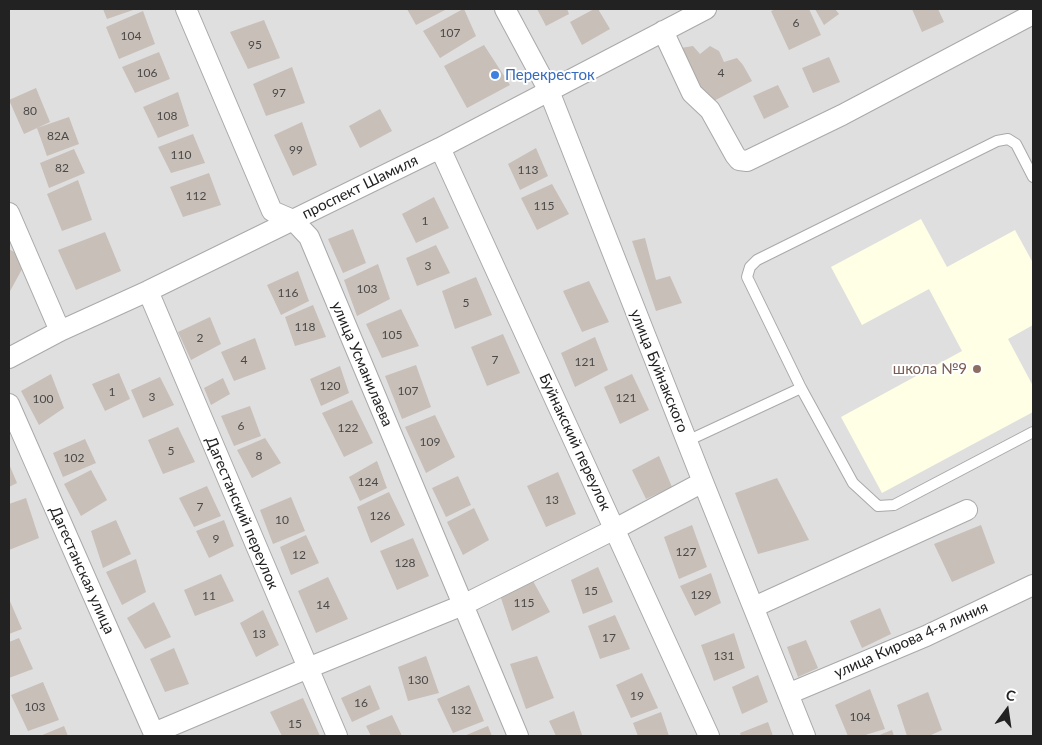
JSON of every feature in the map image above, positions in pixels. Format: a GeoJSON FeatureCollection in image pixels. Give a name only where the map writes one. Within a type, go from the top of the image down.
{"type":"FeatureCollection","features":[{"type":"Feature","properties":{"kind":"street","name":"улица Усманилаева"},"geometry":{"type":"LineString","coordinates":[[186,9],[272,211],[293,220],[310,237],[518,736]]}},
{"type":"Feature","properties":{"kind":"street","name":"улица Буйнакского"},"geometry":{"type":"LineString","coordinates":[[505,9],[549,91],[805,736]]}},
{"type":"Feature","properties":{"kind":"street","name":"проспект Шамиля"},"geometry":{"type":"LineString","coordinates":[[9,358],[60,331],[148,291],[440,148],[706,9]]}},
{"type":"Feature","properties":{"kind":"street"},"geometry":{"type":"LineString","coordinates":[[663,31],[692,93],[710,110],[739,160],[747,161],[842,115],[1033,14]]}},
{"type":"Feature","properties":{"kind":"street","name":"Буйнакский переулок"},"geometry":{"type":"LineString","coordinates":[[440,148],[709,736]]}},
{"type":"Feature","properties":{"kind":"street"},"geometry":{"type":"LineString","coordinates":[[9,213],[60,331]]}},
{"type":"Feature","properties":{"kind":"street","name":"Дагестанский переулок"},"geometry":{"type":"LineString","coordinates":[[148,291],[337,736]]}},
{"type":"Feature","properties":{"kind":"street","name":"Дагестанская улица"},"geometry":{"type":"LineString","coordinates":[[9,404],[154,735]]}},
{"type":"Feature","properties":{"kind":"street"},"geometry":{"type":"LineString","coordinates":[[154,735],[308,668],[463,605],[615,530],[703,482]]}},
{"type":"Feature","properties":{"kind":"street"},"geometry":{"type":"LineString","coordinates":[[754,607],[967,510]]}},
{"type":"Feature","properties":{"kind":"street","name":"улица Кирова 4-я линия"},"geometry":{"type":"LineString","coordinates":[[788,694],[926,636],[1033,585]]}},
{"type":"Feature","properties":{"kind":"lane"},"geometry":{"type":"LineString","coordinates":[[1033,177],[1016,144],[1008,139],[998,141],[757,260],[750,267],[747,277],[801,388],[853,483],[878,506],[894,505],[1033,432]]}},
{"type":"Feature","properties":{"kind":"lane"},"geometry":{"type":"LineString","coordinates":[[687,441],[801,388]]}},
{"type":"Feature","properties":{"kind":"shaded area"},"geometry":{"type":"Polygon","coordinates":[[[9,9],[1033,9],[1033,736],[9,736],[9,9]]]}},
{"type":"Feature","properties":{"kind":"shaded area","name":"школа №9"},"geometry":{"type":"Polygon","coordinates":[[[921,219],[947,267],[1015,230],[1033,263],[1033,325],[1008,339],[1033,386],[1033,412],[882,493],[841,417],[962,351],[929,289],[862,325],[831,267],[921,219]]]}},
{"type":"Feature","properties":{"kind":"building"},"geometry":{"type":"Polygon","coordinates":[[[103,9],[136,9],[107,19],[103,9]]]}},
{"type":"Feature","properties":{"kind":"building"},"geometry":{"type":"Polygon","coordinates":[[[407,9],[447,9],[416,25],[407,9]]]}},
{"type":"Feature","properties":{"kind":"building"},"geometry":{"type":"Polygon","coordinates":[[[463,9],[476,36],[440,58],[423,31],[463,9]]]}},
{"type":"Feature","properties":{"kind":"building"},"geometry":{"type":"Polygon","coordinates":[[[537,9],[567,9],[569,14],[546,26],[537,9]]]}},
{"type":"Feature","properties":{"kind":"building"},"geometry":{"type":"Polygon","coordinates":[[[594,9],[598,9],[610,29],[582,45],[570,22],[594,9]]]}},
{"type":"Feature","properties":{"kind":"building"},"geometry":{"type":"Polygon","coordinates":[[[776,9],[809,9],[821,35],[789,50],[771,11],[776,9]]]}},
{"type":"Feature","properties":{"kind":"building"},"geometry":{"type":"Polygon","coordinates":[[[815,9],[835,9],[839,14],[824,25],[815,9]]]}},
{"type":"Feature","properties":{"kind":"building"},"geometry":{"type":"Polygon","coordinates":[[[912,9],[938,9],[944,22],[922,32],[912,9]]]}},
{"type":"Feature","properties":{"kind":"building"},"geometry":{"type":"Polygon","coordinates":[[[143,11],[155,44],[119,59],[106,27],[143,11]]]}},
{"type":"Feature","properties":{"kind":"building"},"geometry":{"type":"Polygon","coordinates":[[[264,20],[280,58],[248,69],[230,32],[264,20]]]}},
{"type":"Feature","properties":{"kind":"building"},"geometry":{"type":"Polygon","coordinates":[[[484,45],[510,85],[467,108],[444,66],[484,45]]]}},
{"type":"Feature","properties":{"kind":"building"},"geometry":{"type":"Polygon","coordinates":[[[693,46],[700,54],[710,46],[719,51],[724,62],[737,58],[752,81],[708,104],[681,48],[693,46]]]}},
{"type":"Feature","properties":{"kind":"building"},"geometry":{"type":"Polygon","coordinates":[[[159,52],[170,79],[135,93],[122,67],[159,52]]]}},
{"type":"Feature","properties":{"kind":"building"},"geometry":{"type":"Polygon","coordinates":[[[829,57],[840,82],[813,93],[802,68],[829,57]]]}},
{"type":"Feature","properties":{"kind":"building"},"geometry":{"type":"Polygon","coordinates":[[[292,67],[305,103],[266,116],[253,84],[292,67]]]}},
{"type":"Feature","properties":{"kind":"building"},"geometry":{"type":"Polygon","coordinates":[[[778,85],[789,107],[764,119],[753,96],[778,85]]]}},
{"type":"Feature","properties":{"kind":"building"},"geometry":{"type":"Polygon","coordinates":[[[36,88],[50,122],[24,134],[9,100],[36,88]]]}},
{"type":"Feature","properties":{"kind":"building"},"geometry":{"type":"Polygon","coordinates":[[[178,92],[189,126],[158,138],[143,107],[178,92]]]}},
{"type":"Feature","properties":{"kind":"building"},"geometry":{"type":"Polygon","coordinates":[[[380,109],[392,131],[360,148],[349,126],[380,109]]]}},
{"type":"Feature","properties":{"kind":"building"},"geometry":{"type":"Polygon","coordinates":[[[69,117],[79,144],[47,156],[37,128],[69,117]]]}},
{"type":"Feature","properties":{"kind":"building"},"geometry":{"type":"Polygon","coordinates":[[[302,122],[317,165],[293,176],[274,135],[302,122]]]}},
{"type":"Feature","properties":{"kind":"building"},"geometry":{"type":"Polygon","coordinates":[[[193,134],[205,163],[171,173],[158,147],[193,134]]]}},
{"type":"Feature","properties":{"kind":"building"},"geometry":{"type":"Polygon","coordinates":[[[536,148],[548,176],[520,190],[508,164],[536,148]]]}},
{"type":"Feature","properties":{"kind":"building"},"geometry":{"type":"Polygon","coordinates":[[[74,149],[85,173],[49,188],[40,163],[74,149]]]}},
{"type":"Feature","properties":{"kind":"building"},"geometry":{"type":"Polygon","coordinates":[[[209,173],[221,205],[183,217],[170,187],[209,173]]]}},
{"type":"Feature","properties":{"kind":"building"},"geometry":{"type":"Polygon","coordinates":[[[78,180],[92,220],[62,231],[47,194],[78,180]]]}},
{"type":"Feature","properties":{"kind":"building"},"geometry":{"type":"Polygon","coordinates":[[[552,184],[569,214],[537,230],[521,198],[552,184]]]}},
{"type":"Feature","properties":{"kind":"building"},"geometry":{"type":"Polygon","coordinates":[[[434,197],[449,228],[416,243],[402,214],[434,197]]]}},
{"type":"Feature","properties":{"kind":"building"},"geometry":{"type":"Polygon","coordinates":[[[353,229],[366,263],[343,273],[328,239],[353,229]]]}},
{"type":"Feature","properties":{"kind":"building"},"geometry":{"type":"Polygon","coordinates":[[[105,232],[121,271],[76,290],[58,250],[105,232]]]}},
{"type":"Feature","properties":{"kind":"building"},"geometry":{"type":"Polygon","coordinates":[[[645,238],[656,280],[670,276],[682,303],[656,311],[632,241],[645,238]]]}},
{"type":"Feature","properties":{"kind":"building"},"geometry":{"type":"Polygon","coordinates":[[[436,245],[450,273],[417,286],[406,258],[436,245]]]}},
{"type":"Feature","properties":{"kind":"building"},"geometry":{"type":"Polygon","coordinates":[[[9,249],[27,260],[9,293],[9,249]]]}},
{"type":"Feature","properties":{"kind":"building"},"geometry":{"type":"Polygon","coordinates":[[[378,264],[390,299],[357,316],[344,280],[378,264]]]}},
{"type":"Feature","properties":{"kind":"building"},"geometry":{"type":"Polygon","coordinates":[[[298,271],[309,301],[281,315],[267,285],[298,271]]]}},
{"type":"Feature","properties":{"kind":"building"},"geometry":{"type":"Polygon","coordinates":[[[476,277],[492,315],[455,329],[442,291],[476,277]]]}},
{"type":"Feature","properties":{"kind":"building"},"geometry":{"type":"Polygon","coordinates":[[[589,281],[609,322],[582,332],[563,291],[589,281]]]}},
{"type":"Feature","properties":{"kind":"building"},"geometry":{"type":"Polygon","coordinates":[[[313,305],[326,337],[295,346],[285,317],[313,305]]]}},
{"type":"Feature","properties":{"kind":"building"},"geometry":{"type":"Polygon","coordinates":[[[401,309],[419,346],[382,358],[366,324],[401,309]]]}},
{"type":"Feature","properties":{"kind":"building"},"geometry":{"type":"Polygon","coordinates":[[[210,317],[221,344],[191,360],[178,332],[210,317]]]}},
{"type":"Feature","properties":{"kind":"building"},"geometry":{"type":"Polygon","coordinates":[[[503,334],[520,373],[487,386],[471,347],[503,334]]]}},
{"type":"Feature","properties":{"kind":"building"},"geometry":{"type":"Polygon","coordinates":[[[595,337],[608,370],[575,387],[561,353],[595,337]]]}},
{"type":"Feature","properties":{"kind":"building"},"geometry":{"type":"Polygon","coordinates":[[[255,338],[266,369],[234,381],[221,352],[255,338]]]}},
{"type":"Feature","properties":{"kind":"building"},"geometry":{"type":"Polygon","coordinates":[[[416,365],[431,407],[402,419],[385,376],[416,365]]]}},
{"type":"Feature","properties":{"kind":"building"},"geometry":{"type":"Polygon","coordinates":[[[340,366],[349,393],[321,406],[310,379],[340,366]]]}},
{"type":"Feature","properties":{"kind":"building"},"geometry":{"type":"Polygon","coordinates":[[[119,373],[130,399],[105,411],[92,384],[119,373]]]}},
{"type":"Feature","properties":{"kind":"building"},"geometry":{"type":"Polygon","coordinates":[[[51,374],[64,408],[39,425],[21,391],[51,374]]]}},
{"type":"Feature","properties":{"kind":"building"},"geometry":{"type":"Polygon","coordinates":[[[632,374],[649,410],[620,424],[604,387],[632,374]]]}},
{"type":"Feature","properties":{"kind":"building"},"geometry":{"type":"Polygon","coordinates":[[[160,377],[174,405],[143,418],[131,390],[160,377]]]}},
{"type":"Feature","properties":{"kind":"building"},"geometry":{"type":"Polygon","coordinates":[[[223,378],[230,394],[211,405],[204,388],[223,378]]]}},
{"type":"Feature","properties":{"kind":"building"},"geometry":{"type":"Polygon","coordinates":[[[352,400],[373,443],[344,457],[322,413],[352,400]]]}},
{"type":"Feature","properties":{"kind":"building"},"geometry":{"type":"Polygon","coordinates":[[[250,406],[261,436],[234,446],[221,416],[250,406]]]}},
{"type":"Feature","properties":{"kind":"building"},"geometry":{"type":"Polygon","coordinates":[[[435,415],[455,457],[426,473],[405,427],[435,415]]]}},
{"type":"Feature","properties":{"kind":"building"},"geometry":{"type":"Polygon","coordinates":[[[178,427],[195,462],[163,474],[148,440],[178,427]]]}},
{"type":"Feature","properties":{"kind":"building"},"geometry":{"type":"Polygon","coordinates":[[[265,438],[281,463],[252,478],[237,450],[265,438]]]}},
{"type":"Feature","properties":{"kind":"building"},"geometry":{"type":"Polygon","coordinates":[[[85,439],[96,463],[63,477],[53,453],[85,439]]]}},
{"type":"Feature","properties":{"kind":"building"},"geometry":{"type":"Polygon","coordinates":[[[659,456],[672,487],[646,499],[632,470],[659,456]]]}},
{"type":"Feature","properties":{"kind":"building"},"geometry":{"type":"Polygon","coordinates":[[[377,461],[387,488],[360,501],[349,477],[377,461]]]}},
{"type":"Feature","properties":{"kind":"building"},"geometry":{"type":"Polygon","coordinates":[[[9,464],[17,483],[9,487],[9,464]]]}},
{"type":"Feature","properties":{"kind":"building"},"geometry":{"type":"Polygon","coordinates":[[[91,470],[107,500],[81,516],[64,484],[91,470]]]}},
{"type":"Feature","properties":{"kind":"building"},"geometry":{"type":"Polygon","coordinates":[[[558,472],[576,514],[546,527],[527,486],[558,472]]]}},
{"type":"Feature","properties":{"kind":"building"},"geometry":{"type":"Polygon","coordinates":[[[458,476],[471,505],[446,517],[432,488],[458,476]]]}},
{"type":"Feature","properties":{"kind":"building"},"geometry":{"type":"Polygon","coordinates":[[[777,478],[809,540],[758,554],[735,493],[777,478]]]}},
{"type":"Feature","properties":{"kind":"building"},"geometry":{"type":"Polygon","coordinates":[[[207,486],[221,516],[194,527],[179,498],[207,486]]]}},
{"type":"Feature","properties":{"kind":"building"},"geometry":{"type":"Polygon","coordinates":[[[389,492],[405,525],[371,543],[357,507],[389,492]]]}},
{"type":"Feature","properties":{"kind":"building"},"geometry":{"type":"Polygon","coordinates":[[[291,497],[305,531],[273,544],[260,510],[291,497]]]}},
{"type":"Feature","properties":{"kind":"building"},"geometry":{"type":"Polygon","coordinates":[[[26,498],[39,538],[9,550],[9,504],[26,498]]]}},
{"type":"Feature","properties":{"kind":"building"},"geometry":{"type":"Polygon","coordinates":[[[474,508],[489,540],[463,555],[447,522],[474,508]]]}},
{"type":"Feature","properties":{"kind":"building"},"geometry":{"type":"Polygon","coordinates":[[[116,520],[131,554],[103,568],[91,531],[116,520]]]}},
{"type":"Feature","properties":{"kind":"building"},"geometry":{"type":"Polygon","coordinates":[[[224,520],[234,546],[209,558],[196,531],[224,520]]]}},
{"type":"Feature","properties":{"kind":"building"},"geometry":{"type":"Polygon","coordinates":[[[692,525],[707,567],[679,579],[664,537],[692,525]]]}},
{"type":"Feature","properties":{"kind":"building"},"geometry":{"type":"Polygon","coordinates":[[[981,525],[995,563],[952,582],[934,544],[981,525]]]}},
{"type":"Feature","properties":{"kind":"building"},"geometry":{"type":"Polygon","coordinates":[[[306,535],[319,563],[291,575],[280,547],[306,535]]]}},
{"type":"Feature","properties":{"kind":"building"},"geometry":{"type":"Polygon","coordinates":[[[413,538],[429,576],[397,590],[380,551],[413,538]]]}},
{"type":"Feature","properties":{"kind":"building"},"geometry":{"type":"Polygon","coordinates":[[[136,559],[146,592],[122,605],[106,572],[136,559]]]}},
{"type":"Feature","properties":{"kind":"building"},"geometry":{"type":"Polygon","coordinates":[[[598,567],[613,602],[583,614],[571,580],[598,567]]]}},
{"type":"Feature","properties":{"kind":"building"},"geometry":{"type":"Polygon","coordinates":[[[711,573],[721,603],[695,616],[680,586],[711,573]]]}},
{"type":"Feature","properties":{"kind":"building"},"geometry":{"type":"Polygon","coordinates":[[[221,574],[234,601],[195,616],[184,590],[221,574]]]}},
{"type":"Feature","properties":{"kind":"building"},"geometry":{"type":"Polygon","coordinates":[[[328,577],[348,619],[316,633],[298,591],[328,577]]]}},
{"type":"Feature","properties":{"kind":"building"},"geometry":{"type":"Polygon","coordinates":[[[533,581],[550,612],[512,631],[500,595],[533,581]]]}},
{"type":"Feature","properties":{"kind":"building"},"geometry":{"type":"Polygon","coordinates":[[[9,599],[22,629],[9,634],[9,599]]]}},
{"type":"Feature","properties":{"kind":"building"},"geometry":{"type":"Polygon","coordinates":[[[154,602],[171,637],[145,649],[127,618],[154,602]]]}},
{"type":"Feature","properties":{"kind":"building"},"geometry":{"type":"Polygon","coordinates":[[[880,608],[891,634],[862,648],[850,621],[880,608]]]}},
{"type":"Feature","properties":{"kind":"building"},"geometry":{"type":"Polygon","coordinates":[[[263,610],[279,645],[256,657],[240,623],[263,610]]]}},
{"type":"Feature","properties":{"kind":"building"},"geometry":{"type":"Polygon","coordinates":[[[615,615],[630,649],[600,659],[588,626],[615,615]]]}},
{"type":"Feature","properties":{"kind":"building"},"geometry":{"type":"Polygon","coordinates":[[[734,633],[745,668],[714,681],[701,645],[734,633]]]}},
{"type":"Feature","properties":{"kind":"building"},"geometry":{"type":"Polygon","coordinates":[[[19,638],[33,669],[9,678],[9,642],[19,638]]]}},
{"type":"Feature","properties":{"kind":"building"},"geometry":{"type":"Polygon","coordinates":[[[806,640],[818,668],[798,677],[787,647],[806,640]]]}},
{"type":"Feature","properties":{"kind":"building"},"geometry":{"type":"Polygon","coordinates":[[[174,648],[189,684],[165,692],[150,659],[174,648]]]}},
{"type":"Feature","properties":{"kind":"building"},"geometry":{"type":"Polygon","coordinates":[[[426,656],[439,693],[408,701],[398,667],[426,656]]]}},
{"type":"Feature","properties":{"kind":"building"},"geometry":{"type":"Polygon","coordinates":[[[537,656],[554,698],[526,709],[510,664],[537,656]]]}},
{"type":"Feature","properties":{"kind":"building"},"geometry":{"type":"Polygon","coordinates":[[[642,673],[658,708],[631,718],[616,685],[642,673]]]}},
{"type":"Feature","properties":{"kind":"building"},"geometry":{"type":"Polygon","coordinates":[[[758,675],[768,702],[742,714],[732,687],[758,675]]]}},
{"type":"Feature","properties":{"kind":"building"},"geometry":{"type":"Polygon","coordinates":[[[43,682],[59,720],[28,731],[11,695],[43,682]]]}},
{"type":"Feature","properties":{"kind":"building"},"geometry":{"type":"Polygon","coordinates":[[[370,685],[380,709],[352,722],[341,698],[370,685]]]}},
{"type":"Feature","properties":{"kind":"building"},"geometry":{"type":"Polygon","coordinates":[[[469,685],[484,721],[453,733],[437,699],[469,685]]]}},
{"type":"Feature","properties":{"kind":"building"},"geometry":{"type":"Polygon","coordinates":[[[870,689],[885,729],[862,736],[848,736],[835,705],[870,689]]]}},
{"type":"Feature","properties":{"kind":"building"},"geometry":{"type":"Polygon","coordinates":[[[928,692],[942,730],[929,736],[907,736],[897,705],[928,692]]]}},
{"type":"Feature","properties":{"kind":"building"},"geometry":{"type":"Polygon","coordinates":[[[303,698],[320,736],[282,736],[270,712],[303,698]]]}},
{"type":"Feature","properties":{"kind":"building"},"geometry":{"type":"Polygon","coordinates":[[[574,711],[582,735],[556,736],[549,721],[574,711]]]}},
{"type":"Feature","properties":{"kind":"building"},"geometry":{"type":"Polygon","coordinates":[[[661,712],[669,736],[638,736],[633,723],[661,712]]]}},
{"type":"Feature","properties":{"kind":"building"},"geometry":{"type":"Polygon","coordinates":[[[392,715],[402,736],[371,736],[366,726],[392,715]]]}},
{"type":"Feature","properties":{"kind":"building"},"geometry":{"type":"Polygon","coordinates":[[[768,722],[773,736],[741,736],[740,733],[768,722]]]}},
{"type":"Feature","properties":{"kind":"building"},"geometry":{"type":"Polygon","coordinates":[[[64,726],[68,736],[40,736],[64,726]]]}},
{"type":"Feature","properties":{"kind":"building"},"geometry":{"type":"Polygon","coordinates":[[[488,726],[492,736],[464,736],[488,726]]]}},
{"type":"Feature","properties":{"kind":"building"},"geometry":{"type":"Polygon","coordinates":[[[892,730],[894,736],[877,736],[892,730]]]}},
{"type":"Feature","properties":{"kind":"place","name":"Перекресток"},"geometry":{"type":"Point","coordinates":[495,75]}},
{"type":"Feature","properties":{"kind":"place","name":"школа №9"},"geometry":{"type":"Point","coordinates":[977,369]}}]}
